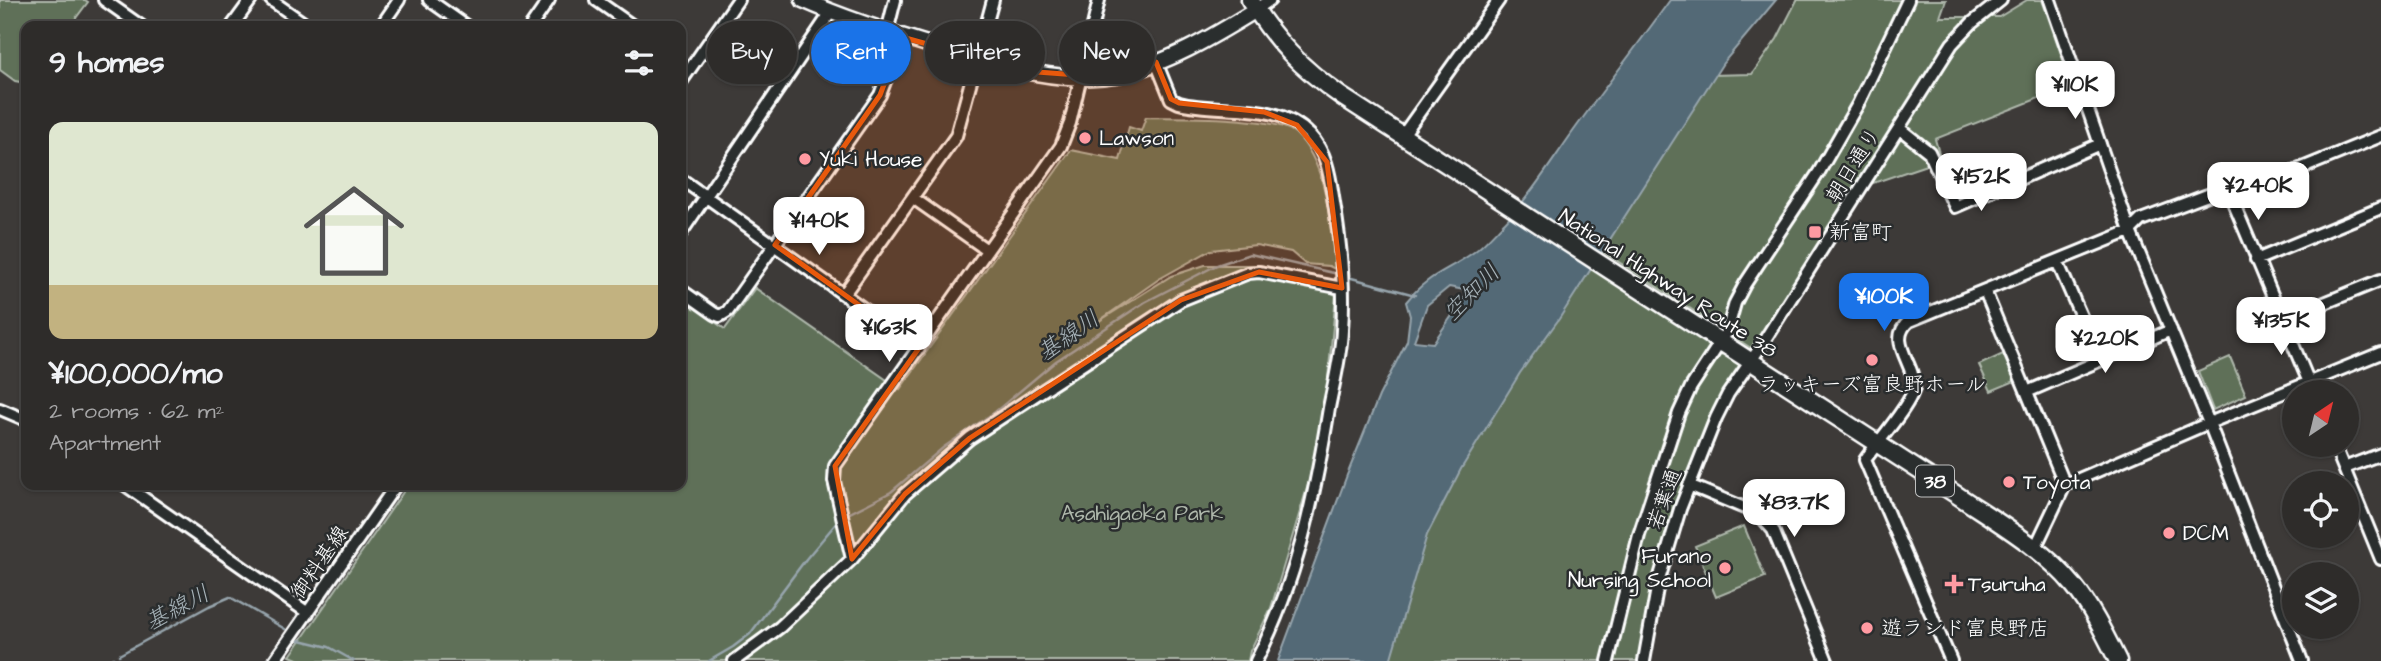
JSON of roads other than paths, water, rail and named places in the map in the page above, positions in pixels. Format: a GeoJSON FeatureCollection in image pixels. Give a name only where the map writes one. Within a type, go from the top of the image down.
{"type":"FeatureCollection","features":[{"type":"Feature","properties":{"kind":"highway","name":"National Highway Route 38"},"geometry":{"type":"LineString","coordinates":[[1259,3],[1284,48],[1301,66],[1340,96],[1418,144],[2035,548],[2073,584],[2096,618],[2118,661]]}},
{"type":"Feature","properties":{"kind":"main road"},"geometry":{"type":"LineString","coordinates":[[803,0],[856,21]]}},
{"type":"Feature","properties":{"kind":"main road"},"geometry":{"type":"LineString","coordinates":[[1156,62],[1193,47],[1259,3]]}},
{"type":"Feature","properties":{"kind":"street"},"geometry":{"type":"LineString","coordinates":[[104,0],[134,21]]}},
{"type":"Feature","properties":{"kind":"street"},"geometry":{"type":"LineString","coordinates":[[236,21],[251,0]]}},
{"type":"Feature","properties":{"kind":"street"},"geometry":{"type":"LineString","coordinates":[[271,0],[301,21]]}},
{"type":"Feature","properties":{"kind":"street"},"geometry":{"type":"LineString","coordinates":[[385,21],[400,0]]}},
{"type":"Feature","properties":{"kind":"street"},"geometry":{"type":"LineString","coordinates":[[429,0],[459,21]]}},
{"type":"Feature","properties":{"kind":"street"},"geometry":{"type":"LineString","coordinates":[[534,21],[549,0]]}},
{"type":"Feature","properties":{"kind":"street"},"geometry":{"type":"LineString","coordinates":[[596,0],[626,21]]}},
{"type":"Feature","properties":{"kind":"street"},"geometry":{"type":"LineString","coordinates":[[686,74],[738,0]]}},
{"type":"Feature","properties":{"kind":"street"},"geometry":{"type":"LineString","coordinates":[[890,21],[895,0]]}},
{"type":"Feature","properties":{"kind":"street"},"geometry":{"type":"LineString","coordinates":[[987,21],[993,0]]}},
{"type":"Feature","properties":{"kind":"street"},"geometry":{"type":"LineString","coordinates":[[1094,21],[1099,0]]}},
{"type":"Feature","properties":{"kind":"street"},"geometry":{"type":"LineString","coordinates":[[1403,135],[1499,0]]}},
{"type":"Feature","properties":{"kind":"street"},"geometry":{"type":"LineString","coordinates":[[1608,661],[1639,535],[1679,413],[1718,340],[1727,332],[1735,303],[1745,284],[1819,172],[1858,104],[1908,0]]}},
{"type":"Feature","properties":{"kind":"street","name":"朝日通り"},"geometry":{"type":"LineString","coordinates":[[1751,362],[1952,44],[1972,23],[2001,0]]}},
{"type":"Feature","properties":{"kind":"street"},"geometry":{"type":"LineString","coordinates":[[2050,0],[2130,230],[2302,661]]}},
{"type":"Feature","properties":{"kind":"street"},"geometry":{"type":"LineString","coordinates":[[686,226],[831,12]]}},
{"type":"Feature","properties":{"kind":"street"},"geometry":{"type":"LineString","coordinates":[[1156,62],[1171,99],[1179,103],[1264,112],[1284,118],[1309,134],[1327,162],[1338,227],[1342,331],[1317,482],[1287,593],[1256,661]]}},
{"type":"Feature","properties":{"kind":"street"},"geometry":{"type":"LineString","coordinates":[[686,64],[691,67]]}},
{"type":"Feature","properties":{"kind":"street"},"geometry":{"type":"LineString","coordinates":[[686,294],[715,314],[725,314],[880,95],[884,84]]}},
{"type":"Feature","properties":{"kind":"street"},"geometry":{"type":"LineString","coordinates":[[844,294],[956,136],[970,84]]}},
{"type":"Feature","properties":{"kind":"street"},"geometry":{"type":"LineString","coordinates":[[852,559],[834,481],[835,466],[1061,146],[1079,84]]}},
{"type":"Feature","properties":{"kind":"street"},"geometry":{"type":"LineString","coordinates":[[1899,128],[1929,152],[1955,207],[2100,145]]}},
{"type":"Feature","properties":{"kind":"street"},"geometry":{"type":"LineString","coordinates":[[2231,197],[2381,136]]}},
{"type":"Feature","properties":{"kind":"street"},"geometry":{"type":"LineString","coordinates":[[686,183],[919,348]]}},
{"type":"Feature","properties":{"kind":"street"},"geometry":{"type":"LineString","coordinates":[[1951,661],[1866,460],[1909,401],[1914,389],[1913,376],[1900,342],[1900,334],[1909,321],[2130,230],[2141,220],[2221,190],[2231,197],[2308,380]]}},
{"type":"Feature","properties":{"kind":"street"},"geometry":{"type":"LineString","coordinates":[[913,198],[987,250]]}},
{"type":"Feature","properties":{"kind":"street"},"geometry":{"type":"LineString","coordinates":[[2256,260],[2381,208]]}},
{"type":"Feature","properties":{"kind":"street"},"geometry":{"type":"LineString","coordinates":[[2057,261],[2100,360]]}},
{"type":"Feature","properties":{"kind":"street"},"geometry":{"type":"LineString","coordinates":[[734,661],[780,627],[852,559],[905,494],[970,438],[1181,300],[1259,271],[1342,288]]}},
{"type":"Feature","properties":{"kind":"street"},"geometry":{"type":"LineString","coordinates":[[2283,320],[2381,280]]}},
{"type":"Feature","properties":{"kind":"street"},"geometry":{"type":"LineString","coordinates":[[1985,291],[2065,485]]}},
{"type":"Feature","properties":{"kind":"street"},"geometry":{"type":"LineString","coordinates":[[2027,392],[2171,330]]}},
{"type":"Feature","properties":{"kind":"street"},"geometry":{"type":"LineString","coordinates":[[2325,380],[2381,353]]}},
{"type":"Feature","properties":{"kind":"street","name":"若葉通"},"geometry":{"type":"LineString","coordinates":[[1644,661],[1667,545],[1716,418],[1728,394],[1751,362]]}},
{"type":"Feature","properties":{"kind":"street"},"geometry":{"type":"LineString","coordinates":[[2035,548],[2065,485],[2209,423],[2282,397]]}},
{"type":"Feature","properties":{"kind":"street"},"geometry":{"type":"LineString","coordinates":[[0,409],[21,418]]}},
{"type":"Feature","properties":{"kind":"street"},"geometry":{"type":"LineString","coordinates":[[2344,468],[2381,454]]}},
{"type":"Feature","properties":{"kind":"street"},"geometry":{"type":"LineString","coordinates":[[2339,457],[2381,559]]}},
{"type":"Feature","properties":{"kind":"street"},"geometry":{"type":"LineString","coordinates":[[1689,485],[1759,514],[1773,530],[1827,661]]}},
{"type":"Feature","properties":{"kind":"street"},"geometry":{"type":"LineString","coordinates":[[132,490],[307,613]]}},
{"type":"Feature","properties":{"kind":"street","name":"御料基線"},"geometry":{"type":"LineString","coordinates":[[274,661],[393,490]]}},
{"type":"Feature","properties":{"kind":"street"},"geometry":{"type":"LineString","coordinates":[[2369,529],[2381,524]]}},
{"type":"Feature","properties":{"kind":"water","name":"空知川"},"geometry":{"type":"Polygon","coordinates":[[[1670,0],[1776,0],[1723,63],[1559,319],[1520,373],[1461,469],[1427,535],[1390,661],[1278,661],[1347,475],[1379,396],[1407,341],[1410,316],[1406,302],[1431,279],[1478,249],[1514,212],[1670,0]],[[1449,287],[1427,305],[1414,341],[1433,343],[1469,291],[1449,287]]]}},
{"type":"Feature","properties":{"kind":"waterway","name":"基線川"},"geometry":{"type":"LineString","coordinates":[[846,515],[891,492],[944,447],[995,412],[1056,361],[1145,302],[1217,265],[1250,254],[1338,274]]}},
{"type":"Feature","properties":{"kind":"waterway","name":"基線川"},"geometry":{"type":"LineString","coordinates":[[1344,276],[1415,295]]}},
{"type":"Feature","properties":{"kind":"waterway","name":"基線川"},"geometry":{"type":"LineString","coordinates":[[709,661],[750,634],[838,521]]}},
{"type":"Feature","properties":{"kind":"waterway","name":"基線川"},"geometry":{"type":"LineString","coordinates":[[119,655],[230,597],[285,629]]}},
{"type":"Feature","properties":{"kind":"waterway","name":"基線川"},"geometry":{"type":"LineString","coordinates":[[300,640],[329,647],[354,661]]}},
{"type":"Feature","properties":{"kind":"waterway","name":"基線川"},"geometry":{"type":"LineString","coordinates":[[107,661],[113,658]]}},
{"type":"Feature","properties":{"kind":"place","name":"Lawson"},"geometry":{"type":"Point","coordinates":[1085,138]}},
{"type":"Feature","properties":{"kind":"place","name":"Yuki House"},"geometry":{"type":"Point","coordinates":[805,159]}},
{"type":"Feature","properties":{"kind":"place","name":"新富町"},"geometry":{"type":"Point","coordinates":[1815,232]}},
{"type":"Feature","properties":{"kind":"place","name":"ラッキーズ富良野ホール"},"geometry":{"type":"Point","coordinates":[1872,360]}},
{"type":"Feature","properties":{"kind":"place","name":"Toyota"},"geometry":{"type":"Point","coordinates":[2009,482]}},
{"type":"Feature","properties":{"kind":"place","name":"DCM"},"geometry":{"type":"Point","coordinates":[2169,533]}},
{"type":"Feature","properties":{"kind":"place","name":"Furano Nursing School"},"geometry":{"type":"Point","coordinates":[1725,568]}},
{"type":"Feature","properties":{"kind":"place","name":"Tsuruha"},"geometry":{"type":"Point","coordinates":[1954,584]}},
{"type":"Feature","properties":{"kind":"place","name":"遊ランド富良野店"},"geometry":{"type":"Point","coordinates":[1867,628]}},
{"type":"Feature","properties":{"kind":"park label","name":"Asahigaoka Park"},"geometry":{"type":"Point","coordinates":[1142,513]}}]}
